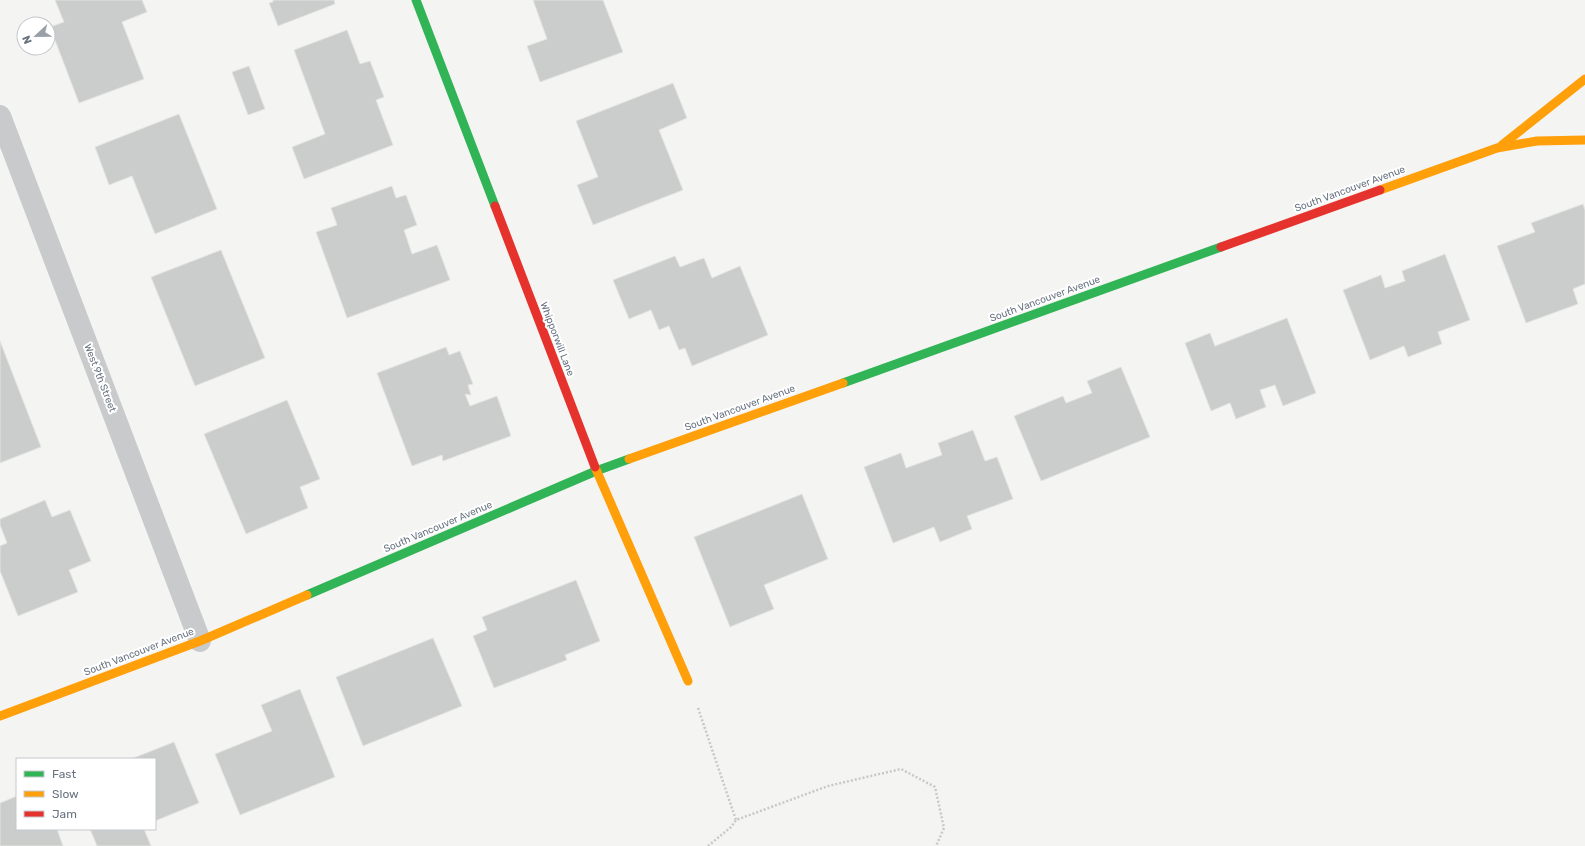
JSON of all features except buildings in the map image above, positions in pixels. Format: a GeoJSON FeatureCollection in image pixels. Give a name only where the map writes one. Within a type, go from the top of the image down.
{"type":"FeatureCollection","features":[{"type":"Feature","properties":{"kind":"street","name":"Whipporwill Lane"},"geometry":{"type":"LineString","coordinates":[[416,0],[596,471],[688,681]]}},
{"type":"Feature","properties":{"kind":"street","name":"South Vancouver Avenue"},"geometry":{"type":"LineString","coordinates":[[1497,148],[1585,79]]}},
{"type":"Feature","properties":{"kind":"street","name":"West 9th Street"},"geometry":{"type":"LineString","coordinates":[[0,116],[200,641]]}},
{"type":"Feature","properties":{"kind":"street","name":"South Vancouver Avenue"},"geometry":{"type":"LineString","coordinates":[[0,716],[200,641],[596,471],[1497,148],[1538,141],[1585,140]]}},
{"type":"Feature","properties":{"kind":"path"},"geometry":{"type":"LineString","coordinates":[[688,681],[736,820]]}},
{"type":"Feature","properties":{"kind":"path"},"geometry":{"type":"LineString","coordinates":[[708,846],[731,827],[736,820],[828,786],[901,769],[934,787],[944,828],[936,846]]}},
{"type":"Feature","properties":{"kind":"traffic: fast"},"geometry":{"type":"LineString","coordinates":[[416,0],[495,206]]}},
{"type":"Feature","properties":{"kind":"traffic: fast"},"geometry":{"type":"LineString","coordinates":[[843,383],[1221,247]]}},
{"type":"Feature","properties":{"kind":"traffic: fast"},"geometry":{"type":"LineString","coordinates":[[307,595],[596,471],[629,459]]}},
{"type":"Feature","properties":{"kind":"traffic: slow"},"geometry":{"type":"LineString","coordinates":[[1502,145],[1585,79]]}},
{"type":"Feature","properties":{"kind":"traffic: slow"},"geometry":{"type":"LineString","coordinates":[[1380,190],[1497,148],[1537,141],[1585,140]]}},
{"type":"Feature","properties":{"kind":"traffic: slow"},"geometry":{"type":"LineString","coordinates":[[629,459],[843,383]]}},
{"type":"Feature","properties":{"kind":"traffic: slow"},"geometry":{"type":"LineString","coordinates":[[595,467],[688,681]]}},
{"type":"Feature","properties":{"kind":"traffic: slow"},"geometry":{"type":"LineString","coordinates":[[0,716],[200,641],[307,595]]}},
{"type":"Feature","properties":{"kind":"traffic: jam"},"geometry":{"type":"LineString","coordinates":[[1221,247],[1380,190]]}},
{"type":"Feature","properties":{"kind":"traffic: jam"},"geometry":{"type":"LineString","coordinates":[[495,206],[595,467]]}}]}
